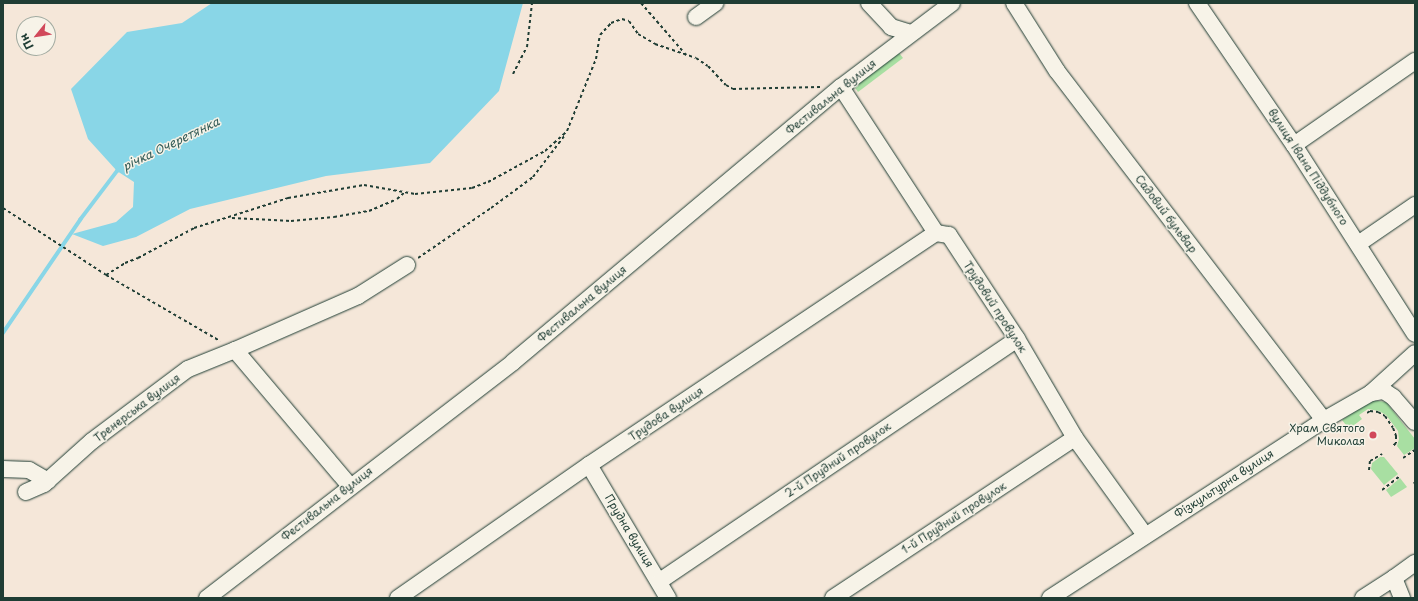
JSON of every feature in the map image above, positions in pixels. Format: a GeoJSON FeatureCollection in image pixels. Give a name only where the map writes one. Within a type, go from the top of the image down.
{"type":"FeatureCollection","features":[{"type":"Feature","properties":{"kind":"street"},"geometry":{"type":"LineString","coordinates":[[696,17],[715,3]]}},
{"type":"Feature","properties":{"kind":"street"},"geometry":{"type":"LineString","coordinates":[[868,3],[891,27],[911,33]]}},
{"type":"Feature","properties":{"kind":"street","name":"Фестивальна вулиця"},"geometry":{"type":"LineString","coordinates":[[207,598],[350,486],[513,362],[841,87],[952,3]]}},
{"type":"Feature","properties":{"kind":"street","name":"Садовий бульвар"},"geometry":{"type":"LineString","coordinates":[[1014,3],[1057,71],[1324,420]]}},
{"type":"Feature","properties":{"kind":"street","name":"вулиця Івана Піддубного"},"geometry":{"type":"LineString","coordinates":[[1197,3],[1294,145],[1415,334]]}},
{"type":"Feature","properties":{"kind":"street"},"geometry":{"type":"LineString","coordinates":[[1294,145],[1415,61]]}},
{"type":"Feature","properties":{"kind":"street"},"geometry":{"type":"LineString","coordinates":[[841,87],[936,233]]}},
{"type":"Feature","properties":{"kind":"street"},"geometry":{"type":"LineString","coordinates":[[1358,244],[1415,205]]}},
{"type":"Feature","properties":{"kind":"street","name":"Трудовий провулок"},"geometry":{"type":"LineString","coordinates":[[936,233],[949,235],[1017,339],[1075,438],[1145,535]]}},
{"type":"Feature","properties":{"kind":"street","name":"Трудова вулиця"},"geometry":{"type":"LineString","coordinates":[[398,598],[589,465],[936,233]]}},
{"type":"Feature","properties":{"kind":"street","name":"Тренерська вулиця"},"geometry":{"type":"LineString","coordinates":[[26,492],[48,481],[92,441],[188,370],[358,296],[407,265]]}},
{"type":"Feature","properties":{"kind":"street","name":"2-й Прудний провулок"},"geometry":{"type":"LineString","coordinates":[[660,581],[1017,339]]}},
{"type":"Feature","properties":{"kind":"street"},"geometry":{"type":"LineString","coordinates":[[235,350],[350,486]]}},
{"type":"Feature","properties":{"kind":"street","name":"Фізкультурна вулиця"},"geometry":{"type":"LineString","coordinates":[[1050,598],[1324,420],[1371,393],[1415,353]]}},
{"type":"Feature","properties":{"kind":"street"},"geometry":{"type":"LineString","coordinates":[[1371,393],[1384,391],[1393,397],[1415,422]]}},
{"type":"Feature","properties":{"kind":"street","name":"1-й Прудний провулок"},"geometry":{"type":"LineString","coordinates":[[833,598],[1075,438]]}},
{"type":"Feature","properties":{"kind":"street","name":"Прудна вулиця"},"geometry":{"type":"LineString","coordinates":[[589,465],[660,581],[668,598]]}},
{"type":"Feature","properties":{"kind":"street"},"geometry":{"type":"LineString","coordinates":[[3,469],[29,470],[48,481]]}},
{"type":"Feature","properties":{"kind":"street"},"geometry":{"type":"LineString","coordinates":[[1362,598],[1415,563]]}},
{"type":"Feature","properties":{"kind":"street"},"geometry":{"type":"LineString","coordinates":[[1394,578],[1402,598]]}},
{"type":"Feature","properties":{"kind":"path"},"geometry":{"type":"LineString","coordinates":[[513,74],[527,47],[532,3]]}},
{"type":"Feature","properties":{"kind":"path"},"geometry":{"type":"LineString","coordinates":[[641,3],[687,56]]}},
{"type":"Feature","properties":{"kind":"path"},"geometry":{"type":"LineString","coordinates":[[407,265],[438,246],[533,176],[567,131],[596,59],[600,35],[611,23],[622,19],[629,21],[638,34],[655,44],[696,58],[708,66],[726,85],[733,89],[841,87]]}},
{"type":"Feature","properties":{"kind":"path"},"geometry":{"type":"LineString","coordinates":[[106,275],[125,262],[138,258],[194,228],[288,198],[364,185],[415,194],[472,188],[488,182],[545,151],[567,131]]}},
{"type":"Feature","properties":{"kind":"path"},"geometry":{"type":"LineString","coordinates":[[229,218],[291,221],[334,217],[369,211],[397,199],[405,192]]}},
{"type":"Feature","properties":{"kind":"path"},"geometry":{"type":"LineString","coordinates":[[3,208],[56,241],[106,275],[235,350]]}},
{"type":"Feature","properties":{"kind":"path"},"geometry":{"type":"LineString","coordinates":[[1367,413],[1370,411],[1385,416],[1396,436],[1396,443],[1393,446]]}},
{"type":"Feature","properties":{"kind":"path"},"geometry":{"type":"LineString","coordinates":[[1403,458],[1415,450]]}},
{"type":"Feature","properties":{"kind":"path"},"geometry":{"type":"LineString","coordinates":[[1369,470],[1370,461],[1382,454]]}},
{"type":"Feature","properties":{"kind":"path"},"geometry":{"type":"LineString","coordinates":[[1382,490],[1400,476]]}},
{"type":"Feature","properties":{"kind":"green space"},"geometry":{"type":"Polygon","coordinates":[[[896,49],[903,58],[858,92],[851,82],[896,49]]]}},
{"type":"Feature","properties":{"kind":"green space"},"geometry":{"type":"Polygon","coordinates":[[[1371,400],[1386,402],[1415,439],[1415,448],[1404,455],[1397,446],[1399,439],[1398,431],[1386,415],[1379,411],[1368,409],[1359,415],[1362,419],[1349,429],[1342,420],[1371,400]]]}},
{"type":"Feature","properties":{"kind":"green space"},"geometry":{"type":"Polygon","coordinates":[[[1380,457],[1384,457],[1398,474],[1384,485],[1371,469],[1372,463],[1380,457]]]}},
{"type":"Feature","properties":{"kind":"green space"},"geometry":{"type":"Polygon","coordinates":[[[1400,478],[1407,487],[1391,497],[1386,490],[1400,478]]]}},
{"type":"Feature","properties":{"kind":"water"},"geometry":{"type":"Polygon","coordinates":[[[212,3],[523,3],[499,91],[430,163],[326,176],[190,209],[136,237],[103,246],[72,234],[116,222],[133,207],[134,182],[117,171],[88,139],[71,89],[127,32],[182,23],[212,3]]]}},
{"type":"Feature","properties":{"kind":"waterway","name":"річка Очеретянка"},"geometry":{"type":"LineString","coordinates":[[3,333],[80,220],[117,171],[121,169]]}},
{"type":"Feature","properties":{"kind":"place","name":"Храм Святого Миколая"},"geometry":{"type":"Point","coordinates":[1373,435]}}]}
